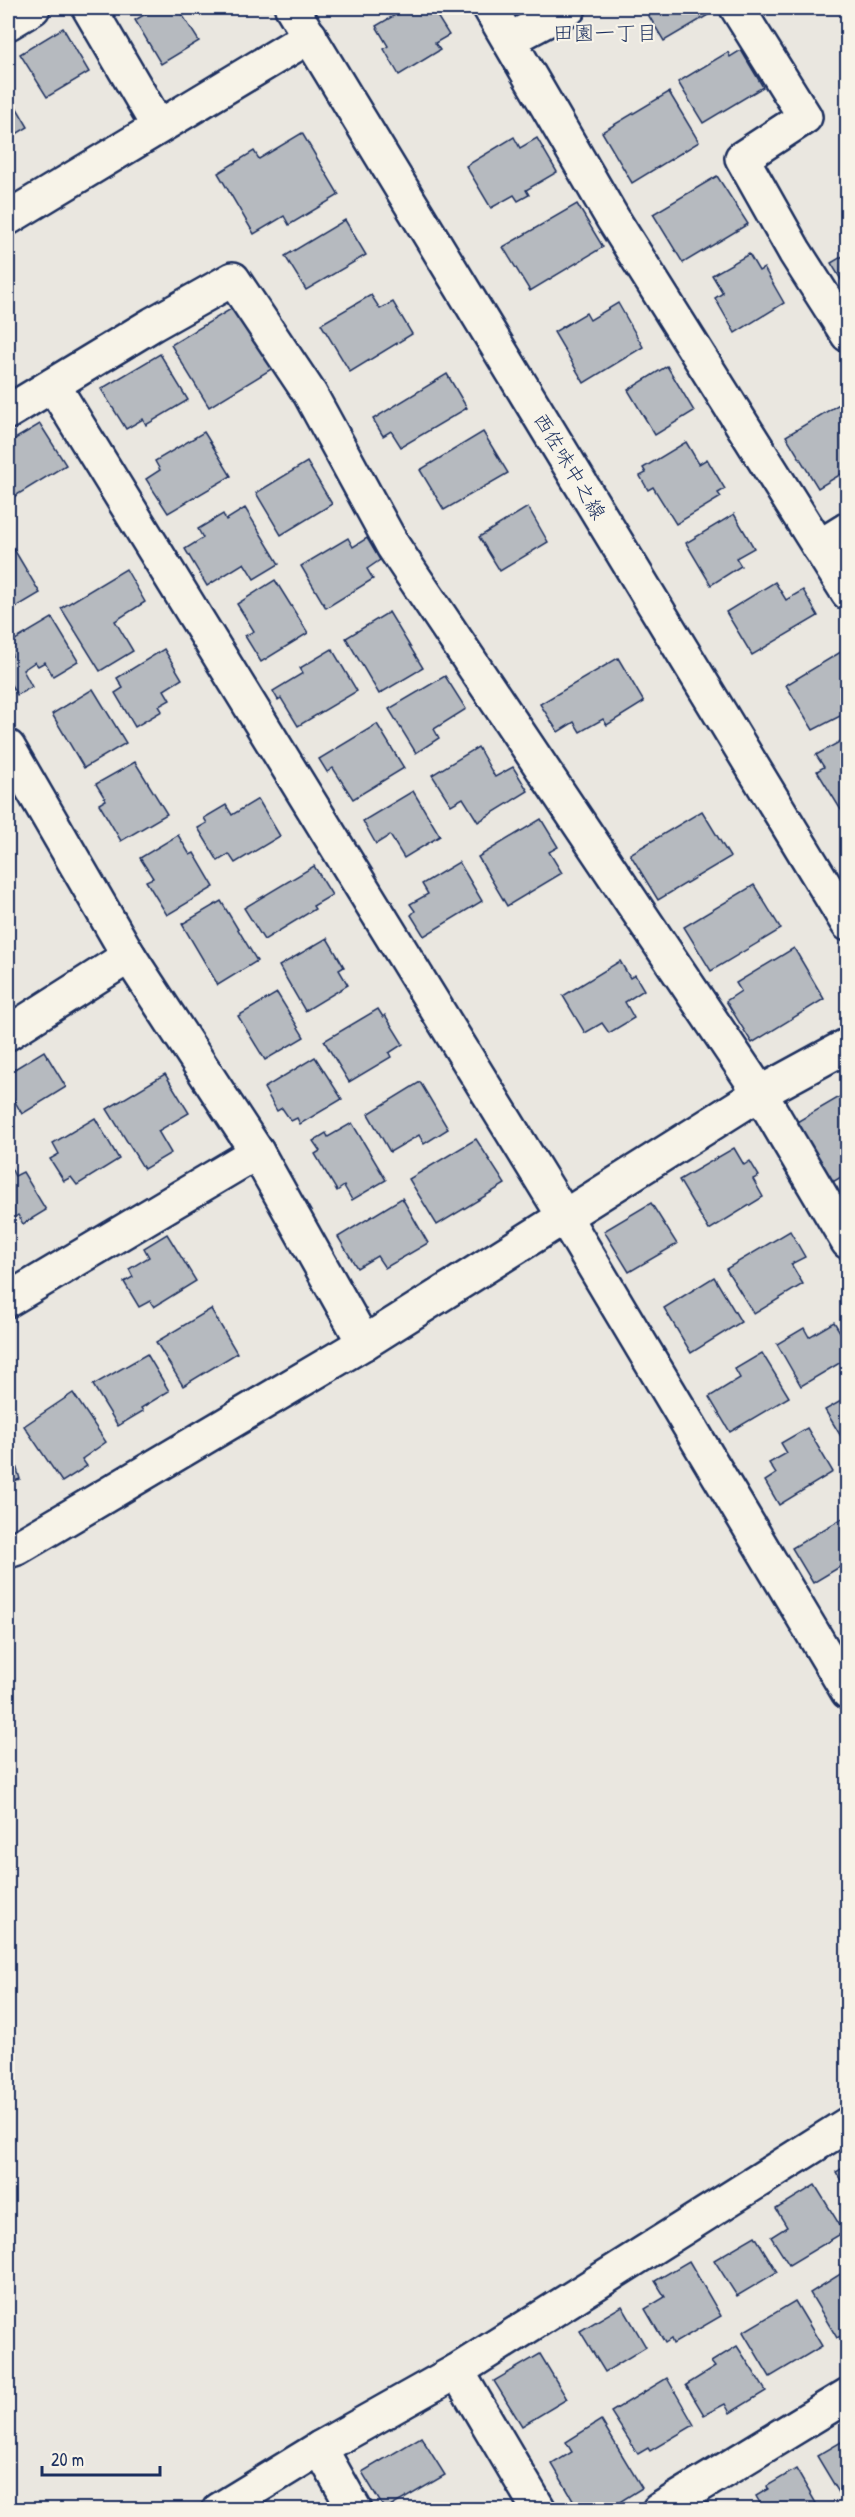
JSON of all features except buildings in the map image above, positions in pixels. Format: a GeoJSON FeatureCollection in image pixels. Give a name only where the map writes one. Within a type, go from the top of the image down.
{"type":"FeatureCollection","features":[{"type":"Feature","properties":{"kind":"street"},"geometry":{"type":"LineString","coordinates":[[8,23],[33,8]]}},
{"type":"Feature","properties":{"kind":"street"},"geometry":{"type":"LineString","coordinates":[[89,8],[158,126]]}},
{"type":"Feature","properties":{"kind":"street","name":"西佐味中之線"},"geometry":{"type":"LineString","coordinates":[[292,8],[848,924]]}},
{"type":"Feature","properties":{"kind":"street"},"geometry":{"type":"LineString","coordinates":[[490,8],[511,39],[613,219],[848,593]]}},
{"type":"Feature","properties":{"kind":"street"},"geometry":{"type":"LineString","coordinates":[[511,39],[569,8]]}},
{"type":"Feature","properties":{"kind":"street"},"geometry":{"type":"LineString","coordinates":[[736,8],[805,117],[742,158],[795,252],[848,335]]}},
{"type":"Feature","properties":{"kind":"street"},"geometry":{"type":"LineString","coordinates":[[8,218],[310,36]]}},
{"type":"Feature","properties":{"kind":"street"},"geometry":{"type":"LineString","coordinates":[[8,412],[153,324],[233,279],[310,394],[393,546],[760,1093],[848,1242]]}},
{"type":"Feature","properties":{"kind":"street"},"geometry":{"type":"LineString","coordinates":[[53,385],[564,1216],[848,1692]]}},
{"type":"Feature","properties":{"kind":"street"},"geometry":{"type":"LineString","coordinates":[[819,547],[848,529]]}},
{"type":"Feature","properties":{"kind":"street"},"geometry":{"type":"LineString","coordinates":[[8,747],[129,956],[257,1152],[364,1343]]}},
{"type":"Feature","properties":{"kind":"street"},"geometry":{"type":"LineString","coordinates":[[8,1033],[129,956]]}},
{"type":"Feature","properties":{"kind":"street"},"geometry":{"type":"LineString","coordinates":[[8,1551],[17,1548],[364,1343],[760,1093],[848,1045]]}},
{"type":"Feature","properties":{"kind":"street"},"geometry":{"type":"LineString","coordinates":[[8,1300],[257,1152]]}},
{"type":"Feature","properties":{"kind":"street"},"geometry":{"type":"LineString","coordinates":[[219,2510],[320,2448],[457,2371],[848,2124]]}},
{"type":"Feature","properties":{"kind":"street"},"geometry":{"type":"LineString","coordinates":[[457,2371],[539,2510]]}},
{"type":"Feature","properties":{"kind":"street"},"geometry":{"type":"LineString","coordinates":[[658,2510],[848,2395]]}},
{"type":"Feature","properties":{"kind":"street"},"geometry":{"type":"LineString","coordinates":[[320,2448],[355,2510]]}},
{"type":"Feature","properties":{"kind":"district","name":"田園一丁目"},"geometry":{"type":"Point","coordinates":[605,33]}}]}
